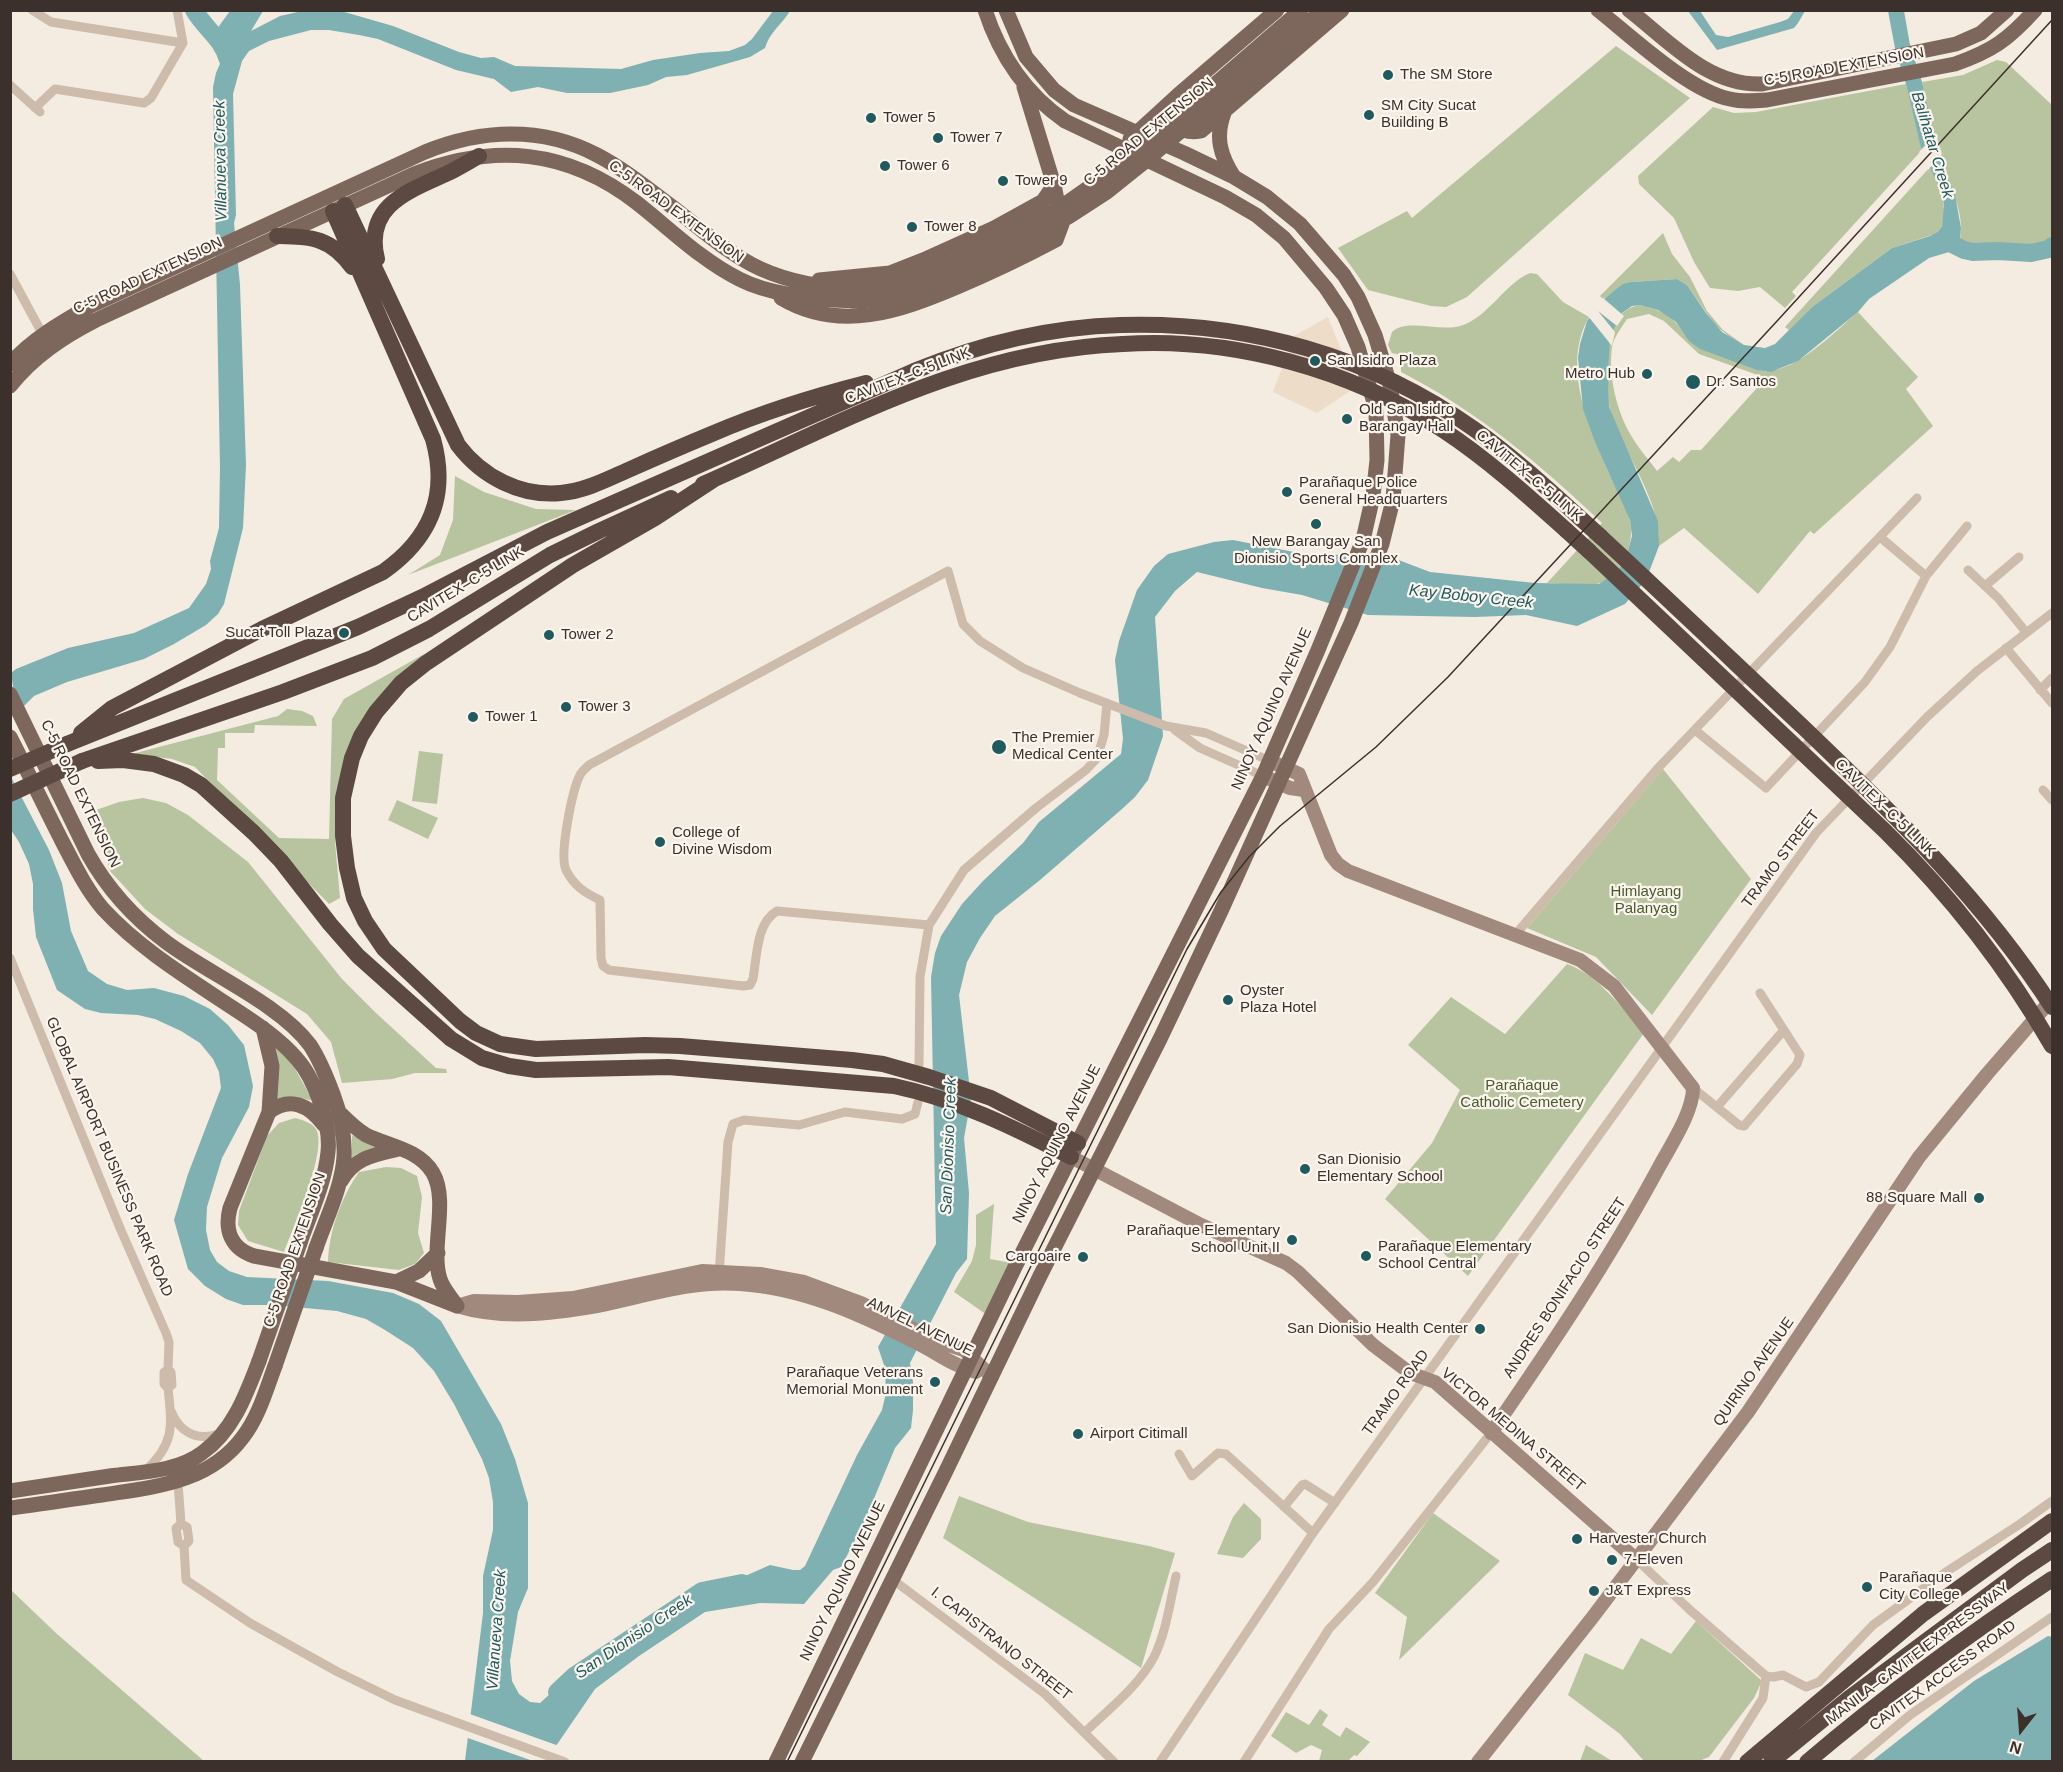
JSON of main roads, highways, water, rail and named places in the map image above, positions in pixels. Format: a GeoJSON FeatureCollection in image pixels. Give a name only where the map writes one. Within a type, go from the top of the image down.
{"type":"FeatureCollection","features":[{"type":"Feature","properties":{"kind":"highway"},"geometry":{"type":"LineString","coordinates":[[383,286],[373,243],[374,233],[382,214],[392,203],[406,194],[479,156]]}},
{"type":"Feature","properties":{"kind":"highway"},"geometry":{"type":"LineString","coordinates":[[67,744],[112,708],[262,629],[383,572],[406,554],[430,521],[437,494],[436,451],[428,425],[362,280],[339,208]]}},
{"type":"Feature","properties":{"kind":"highway"},"geometry":{"type":"LineString","coordinates":[[339,208],[383,286],[458,445],[471,460],[496,479],[515,487],[534,492],[562,493],[577,490],[768,412],[824,393],[914,371]]}},
{"type":"Feature","properties":{"kind":"highway"},"geometry":{"type":"LineString","coordinates":[[277,236],[310,237],[326,242],[347,260],[362,280]]}},
{"type":"Feature","properties":{"kind":"highway","name":"CAVITEX–C-5 LINK"},"geometry":{"type":"LineString","coordinates":[[10,769],[358,627],[422,597],[547,532],[914,371],[966,352],[1018,338],[1067,329],[1165,325],[1219,330],[1272,339],[1362,367],[1415,393],[1488,439],[1601,537],[1912,832],[1993,924],[2023,963],[2052,1007]]}},
{"type":"Feature","properties":{"kind":"highway","name":"CAVITEX–C-5 LINK"},"geometry":{"type":"LineString","coordinates":[[10,794],[82,761],[284,692],[372,658],[429,629],[571,544],[882,403],[957,374],[997,362],[1049,351],[1123,344],[1173,344],[1225,349],[1272,358],[1323,372],[1367,389],[1419,416],[1488,463],[1566,530],[1904,850],[1964,918],[2052,1046]]}},
{"type":"Feature","properties":{"kind":"highway"},"geometry":{"type":"LineString","coordinates":[[713,480],[655,518],[573,565],[481,626],[426,663],[389,695],[361,736],[345,783],[342,814],[343,836],[349,882],[354,898],[374,935],[406,971],[469,1027],[500,1044],[536,1049],[680,1046],[852,1060],[924,1071],[1002,1103],[1074,1150]]}},
{"type":"Feature","properties":{"kind":"highway"},"geometry":{"type":"LineString","coordinates":[[82,761],[123,760],[154,764],[184,775],[201,785],[269,848],[358,956],[451,1040],[482,1058],[509,1066],[536,1070],[668,1067],[880,1084],[923,1099],[979,1113],[1074,1150]]}},
{"type":"Feature","properties":{"kind":"highway"},"geometry":{"type":"LineString","coordinates":[[1747,1761],[1923,1614],[2052,1521]]}},
{"type":"Feature","properties":{"kind":"highway","name":"MANILA–CAVITE EXPRESSWAY"},"geometry":{"type":"LineString","coordinates":[[1771,1761],[1848,1699],[2052,1550]]}},
{"type":"Feature","properties":{"kind":"highway","name":"MANILA–CAVITE EXPRESSWAY"},"geometry":{"type":"LineString","coordinates":[[1807,1761],[1863,1715],[1948,1651],[2052,1579]]}},
{"type":"Feature","properties":{"kind":"main road"},"geometry":{"type":"LineString","coordinates":[[767,289],[788,302],[820,313],[874,315],[911,306],[1029,255],[1056,240],[1062,224],[1054,185],[1023,82],[1000,50],[985,10]]}},
{"type":"Feature","properties":{"kind":"main road"},"geometry":{"type":"LineString","coordinates":[[802,1761],[1165,1028],[1280,784],[1351,623],[1382,544],[1393,500],[1398,435],[1390,385],[1377,341],[1358,297],[1323,250],[1300,224],[1267,197],[1234,177],[1074,105],[1054,90],[1026,57],[1006,10]]}},
{"type":"Feature","properties":{"kind":"main road"},"geometry":{"type":"LineString","coordinates":[[1121,147],[1277,10]]}},
{"type":"Feature","properties":{"kind":"main road","name":"C-5 ROAD EXTENSION"},"geometry":{"type":"LineString","coordinates":[[10,364],[43,335],[90,306],[201,263],[243,251],[430,168],[479,156],[509,155],[538,158],[592,174],[625,194],[740,280],[767,289],[834,300],[859,295],[946,265],[1020,230],[1064,205],[1118,167],[1301,10]]}},
{"type":"Feature","properties":{"kind":"main road","name":"C-5 ROAD EXTENSION"},"geometry":{"type":"LineString","coordinates":[[10,386],[35,359],[65,336],[201,263],[242,234],[412,158],[451,142],[476,136],[523,134],[560,141],[596,154],[646,187],[733,253],[761,269],[801,282],[884,299],[958,274],[1028,240],[1107,192],[1323,10]]}},
{"type":"Feature","properties":{"kind":"main road"},"geometry":{"type":"LineString","coordinates":[[1178,95],[1172,107],[1172,117],[1184,130],[1201,131],[1341,10]]}},
{"type":"Feature","properties":{"kind":"main road","name":"C-5 ROAD EXTENSION"},"geometry":{"type":"LineString","coordinates":[[1598,10],[1685,78],[1712,94],[1746,101],[1767,100],[1955,64],[1983,54],[2008,38],[2035,10]]}},
{"type":"Feature","properties":{"kind":"main road","name":"C-5 ROAD EXTENSION"},"geometry":{"type":"LineString","coordinates":[[1629,10],[1703,68],[1717,76],[1747,85],[1762,84],[1956,44],[1980,33],[2007,10]]}},
{"type":"Feature","properties":{"kind":"main road","name":"NINOY AQUINO AVENUE"},"geometry":{"type":"LineString","coordinates":[[776,1761],[1074,1150],[1263,776],[1363,540],[1373,496],[1377,437],[1376,410],[1358,348],[1344,315],[1332,297],[1284,238],[1256,215],[1226,197],[1065,121],[1046,108],[1023,82]]}},
{"type":"Feature","properties":{"kind":"main road"},"geometry":{"type":"LineString","coordinates":[[1225,110],[1219,130],[1219,145],[1224,160],[1234,177]]}},
{"type":"Feature","properties":{"kind":"main road"},"geometry":{"type":"LineString","coordinates":[[801,282],[890,273],[945,251],[1043,201],[1054,185]]}},
{"type":"Feature","properties":{"kind":"main road"},"geometry":{"type":"LineString","coordinates":[[1014,216],[1030,216],[1041,226],[1043,232],[1041,241],[1029,255]]}},
{"type":"Feature","properties":{"kind":"main road"},"geometry":{"type":"LineString","coordinates":[[1358,348],[1377,341]]}},
{"type":"Feature","properties":{"kind":"main road"},"geometry":{"type":"LineString","coordinates":[[1377,437],[1398,435]]}},
{"type":"Feature","properties":{"kind":"main road","name":"C-5 ROAD EXTENSION"},"geometry":{"type":"LineString","coordinates":[[10,694],[102,878],[139,919],[166,942],[265,1006],[291,1026],[309,1044],[321,1064],[341,1114],[344,1159],[337,1189],[260,1406],[242,1438],[229,1453],[198,1474],[164,1486],[10,1508]]}},
{"type":"Feature","properties":{"kind":"main road","name":"C-5 ROAD EXTENSION"},"geometry":{"type":"LineString","coordinates":[[10,737],[87,888],[126,932],[156,956],[278,1039],[298,1060],[310,1079],[329,1141],[325,1172],[259,1361],[237,1414],[222,1434],[203,1453],[160,1469],[10,1491]]}},
{"type":"Feature","properties":{"kind":"main road"},"geometry":{"type":"LineString","coordinates":[[1263,776],[1290,788],[1304,790],[1299,774],[1270,761]]}},
{"type":"Feature","properties":{"kind":"main road","name":"ANDRES BONIFACIO STREET"},"geometry":{"type":"LineString","coordinates":[[1304,790],[1331,855],[1338,864],[1348,870],[1580,960],[1614,986],[1693,1088],[1692,1099],[1681,1124],[1626,1229],[1551,1346],[1491,1433]]}},
{"type":"Feature","properties":{"kind":"main road","name":"QUIRINO AVENUE"},"geometry":{"type":"LineString","coordinates":[[1478,1761],[1535,1693],[1748,1412],[1919,1157],[2052,999]]}},
{"type":"Feature","properties":{"kind":"main road"},"geometry":{"type":"LineString","coordinates":[[263,1028],[272,1065],[270,1113],[230,1208],[228,1224],[234,1243],[243,1252],[260,1258],[396,1282],[457,1306]]}},
{"type":"Feature","properties":{"kind":"main road"},"geometry":{"type":"LineString","coordinates":[[270,1113],[279,1105],[300,1106],[317,1115],[326,1127]]}},
{"type":"Feature","properties":{"kind":"main road"},"geometry":{"type":"LineString","coordinates":[[341,1114],[363,1133],[400,1148],[424,1162],[435,1177],[439,1208],[439,1278],[457,1306]]}},
{"type":"Feature","properties":{"kind":"main road"},"geometry":{"type":"LineString","coordinates":[[337,1189],[348,1169],[354,1164],[371,1156],[400,1148]]}},
{"type":"Feature","properties":{"kind":"main road","name":"VICTOR MEDINA STREET"},"geometry":{"type":"LineString","coordinates":[[1074,1150],[1094,1169],[1201,1225],[1286,1263],[1308,1280],[1373,1345],[1410,1373],[1435,1383],[1637,1560]]}},
{"type":"Feature","properties":{"kind":"main road"},"geometry":{"type":"LineString","coordinates":[[396,1282],[425,1266],[438,1253]]}},
{"type":"Feature","properties":{"kind":"main road","name":"AMVEL AVENUE"},"geometry":{"type":"LineString","coordinates":[[457,1306],[474,1301],[503,1303],[573,1298],[682,1274],[718,1277],[760,1274],[804,1282],[851,1299],[884,1320],[933,1345],[964,1350],[969,1364],[992,1377]]}},
{"type":"Feature","properties":{"kind":"water","name":"Villanueva Creek"},"geometry":{"type":"Polygon","coordinates":[[[230,11],[263,11],[251,31],[280,16],[302,11],[341,11],[393,26],[459,52],[481,58],[494,57],[515,66],[621,69],[653,60],[729,51],[745,45],[752,39],[773,11],[790,11],[765,48],[750,57],[610,93],[567,93],[538,87],[511,92],[494,79],[456,70],[378,39],[329,30],[311,30],[269,41],[249,51],[242,61],[233,94],[236,215],[234,223],[240,285],[246,465],[243,528],[224,604],[218,614],[206,625],[174,644],[144,659],[67,682],[34,696],[17,713],[11,673],[16,669],[68,648],[134,633],[189,608],[206,584],[211,569],[210,561],[219,528],[220,468],[213,87],[223,57],[219,26],[230,11]]]}},
{"type":"Feature","properties":{"kind":"water"},"geometry":{"type":"Polygon","coordinates":[[[1688,11],[1700,11],[1716,35],[1728,37],[1788,19],[1794,11],[1805,11],[1794,28],[1717,50],[1688,11]]]}},
{"type":"Feature","properties":{"kind":"water"},"geometry":{"type":"Polygon","coordinates":[[[1888,11],[1904,11],[1910,45],[1922,82],[1940,159],[1955,195],[1961,228],[1960,241],[1949,252],[1929,258],[1869,299],[1858,312],[1798,361],[1771,372],[1757,370],[1700,349],[1689,341],[1676,322],[1658,310],[1640,305],[1632,306],[1622,313],[1610,336],[1609,407],[1658,521],[1659,546],[1646,580],[1625,604],[1577,626],[1526,615],[1475,617],[1368,615],[1302,595],[1197,572],[1175,591],[1155,617],[1163,736],[1148,780],[1122,809],[995,916],[967,962],[959,995],[971,1099],[964,1138],[969,1193],[967,1259],[956,1273],[910,1363],[913,1382],[911,1428],[895,1448],[863,1525],[841,1567],[833,1570],[804,1604],[760,1603],[705,1612],[639,1656],[595,1689],[543,1761],[465,1761],[483,1613],[483,1576],[493,1530],[493,1502],[489,1478],[482,1459],[434,1371],[413,1348],[366,1319],[337,1311],[274,1305],[243,1305],[226,1299],[205,1286],[188,1269],[174,1220],[188,1174],[221,1088],[219,1072],[213,1059],[200,1043],[181,1031],[155,1019],[138,1015],[101,1013],[85,1009],[57,990],[36,937],[33,884],[29,864],[11,830],[10,775],[49,850],[62,883],[71,931],[88,971],[107,984],[127,990],[154,988],[184,996],[210,1009],[228,1025],[244,1045],[253,1086],[249,1107],[222,1158],[207,1207],[206,1230],[210,1250],[217,1262],[229,1271],[247,1277],[328,1281],[393,1293],[419,1304],[441,1321],[501,1424],[515,1459],[528,1503],[528,1588],[518,1612],[510,1661],[512,1681],[519,1694],[530,1702],[540,1703],[562,1683],[592,1667],[698,1597],[770,1565],[793,1570],[800,1570],[805,1566],[857,1455],[882,1410],[886,1393],[885,1368],[878,1347],[936,1244],[931,977],[935,953],[941,936],[962,904],[983,881],[1023,843],[1039,822],[1121,754],[1123,739],[1115,660],[1119,641],[1137,590],[1154,566],[1168,554],[1214,542],[1233,540],[1304,554],[1388,556],[1430,572],[1535,583],[1599,584],[1615,573],[1625,561],[1632,536],[1630,520],[1595,442],[1583,409],[1578,358],[1587,321],[1604,299],[1623,284],[1677,279],[1687,285],[1722,332],[1744,345],[1765,348],[1775,344],[1812,307],[1892,248],[1930,236],[1938,232],[1942,226],[1944,206],[1942,194],[1921,148],[1895,48],[1888,11]]]}},
{"type":"Feature","properties":{"kind":"water"},"geometry":{"type":"Polygon","coordinates":[[[2048,1636],[2052,1637],[2052,1761],[1872,1761],[1974,1681],[2048,1636]]]}},
{"type":"Feature","properties":{"kind":"waterway"},"geometry":{"type":"LineString","coordinates":[[194,10],[218,40],[228,60]]}},
{"type":"Feature","properties":{"kind":"waterway","name":"Balihatar Creek"},"geometry":{"type":"LineString","coordinates":[[1944,240],[1973,252],[2031,253],[2049,249],[2052,246]]}},
{"type":"Feature","properties":{"kind":"waterway","name":"San Dionisio Creek"},"geometry":{"type":"LineString","coordinates":[[557,1692],[574,1676],[702,1591],[742,1583]]}},
{"type":"Feature","properties":{"kind":"tram line"},"geometry":{"type":"LineString","coordinates":[[787,1762],[1187,949],[1221,892],[1249,857],[1280,826],[1376,747],[1448,677],[2052,20]]}},
{"type":"Feature","properties":{"kind":"place","name":"The SM Store"},"geometry":{"type":"Point","coordinates":[1388,75]}},
{"type":"Feature","properties":{"kind":"place","name":"SM City Sucat Building B"},"geometry":{"type":"Point","coordinates":[1369,115]}},
{"type":"Feature","properties":{"kind":"place","name":"Tower 5"},"geometry":{"type":"Point","coordinates":[871,118]}},
{"type":"Feature","properties":{"kind":"place","name":"Tower 7"},"geometry":{"type":"Point","coordinates":[938,138]}},
{"type":"Feature","properties":{"kind":"place","name":"Tower 6"},"geometry":{"type":"Point","coordinates":[885,166]}},
{"type":"Feature","properties":{"kind":"place","name":"Tower 9"},"geometry":{"type":"Point","coordinates":[1003,181]}},
{"type":"Feature","properties":{"kind":"place","name":"Tower 8"},"geometry":{"type":"Point","coordinates":[912,227]}},
{"type":"Feature","properties":{"kind":"place","name":"San Isidro Plaza"},"geometry":{"type":"Point","coordinates":[1315,361]}},
{"type":"Feature","properties":{"kind":"place","name":"Metro Hub"},"geometry":{"type":"Point","coordinates":[1647,374]}},
{"type":"Feature","properties":{"kind":"place","name":"Dr. Santos"},"geometry":{"type":"Point","coordinates":[1693,382]}},
{"type":"Feature","properties":{"kind":"place","name":"Old San Isidro Barangay Hall"},"geometry":{"type":"Point","coordinates":[1347,419]}},
{"type":"Feature","properties":{"kind":"place","name":"Parañaque Police General Headquarters"},"geometry":{"type":"Point","coordinates":[1287,492]}},
{"type":"Feature","properties":{"kind":"place","name":"New Barangay San Dionisio Sports Complex"},"geometry":{"type":"Point","coordinates":[1316,524]}},
{"type":"Feature","properties":{"kind":"place","name":"Sucat Toll Plaza"},"geometry":{"type":"Point","coordinates":[344,633]}},
{"type":"Feature","properties":{"kind":"place","name":"Tower 2"},"geometry":{"type":"Point","coordinates":[549,635]}},
{"type":"Feature","properties":{"kind":"place","name":"Tower 3"},"geometry":{"type":"Point","coordinates":[566,707]}},
{"type":"Feature","properties":{"kind":"place","name":"Tower 1"},"geometry":{"type":"Point","coordinates":[473,717]}},
{"type":"Feature","properties":{"kind":"place","name":"The Premier Medical Center"},"geometry":{"type":"Point","coordinates":[999,747]}},
{"type":"Feature","properties":{"kind":"place","name":"College of Divine Wisdom"},"geometry":{"type":"Point","coordinates":[660,842]}},
{"type":"Feature","properties":{"kind":"place","name":"Oyster Plaza Hotel"},"geometry":{"type":"Point","coordinates":[1228,1000]}},
{"type":"Feature","properties":{"kind":"place","name":"San Dionisio Elementary School"},"geometry":{"type":"Point","coordinates":[1305,1169]}},
{"type":"Feature","properties":{"kind":"place","name":"88 Square Mall"},"geometry":{"type":"Point","coordinates":[1979,1198]}},
{"type":"Feature","properties":{"kind":"place","name":"Parañaque Elementary School Unit II"},"geometry":{"type":"Point","coordinates":[1292,1240]}},
{"type":"Feature","properties":{"kind":"place","name":"Parañaque Elementary School Central"},"geometry":{"type":"Point","coordinates":[1366,1256]}},
{"type":"Feature","properties":{"kind":"place","name":"Cargoaire"},"geometry":{"type":"Point","coordinates":[1083,1257]}},
{"type":"Feature","properties":{"kind":"place","name":"San Dionisio Health Center"},"geometry":{"type":"Point","coordinates":[1480,1329]}},
{"type":"Feature","properties":{"kind":"place","name":"Parañaque Veterans Memorial Monument"},"geometry":{"type":"Point","coordinates":[935,1382]}},
{"type":"Feature","properties":{"kind":"place","name":"Airport Citimall"},"geometry":{"type":"Point","coordinates":[1078,1434]}},
{"type":"Feature","properties":{"kind":"place","name":"Harvester Church"},"geometry":{"type":"Point","coordinates":[1577,1539]}},
{"type":"Feature","properties":{"kind":"place","name":"7-Eleven"},"geometry":{"type":"Point","coordinates":[1612,1560]}},
{"type":"Feature","properties":{"kind":"place","name":"Parañaque City College"},"geometry":{"type":"Point","coordinates":[1867,1587]}},
{"type":"Feature","properties":{"kind":"place","name":"J&T Express"},"geometry":{"type":"Point","coordinates":[1594,1591]}},
{"type":"Feature","properties":{"kind":"water label","name":"Kay Boboy Creek"},"geometry":{"type":"Point","coordinates":[1471,597]}},
{"type":"Feature","properties":{"kind":"park label","name":"Himlayang Palanyag"},"geometry":{"type":"Point","coordinates":[1646,900]}},
{"type":"Feature","properties":{"kind":"park label","name":"Parañaque Catholic Cemetery"},"geometry":{"type":"Point","coordinates":[1522,1094]}}]}
